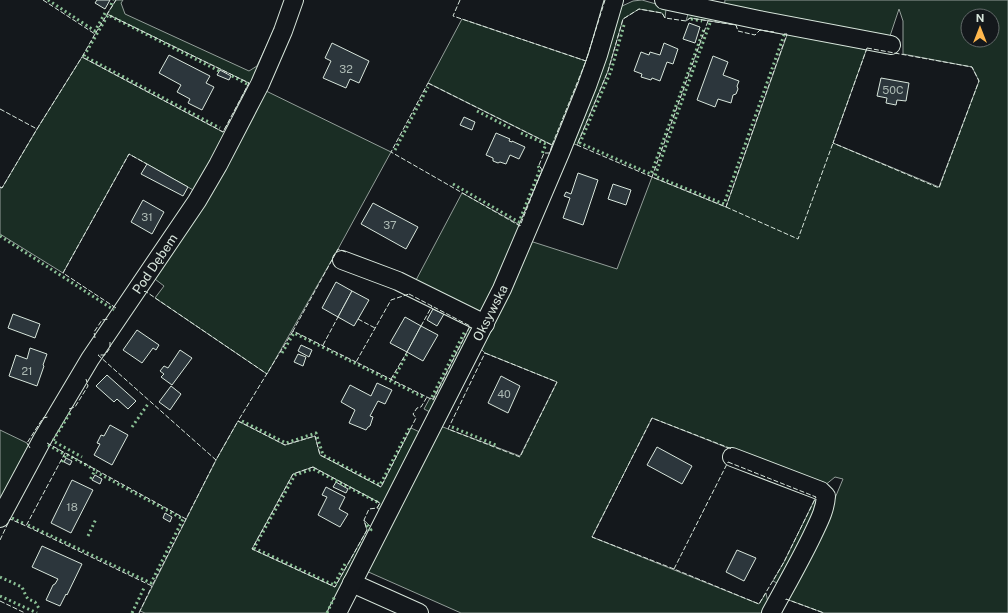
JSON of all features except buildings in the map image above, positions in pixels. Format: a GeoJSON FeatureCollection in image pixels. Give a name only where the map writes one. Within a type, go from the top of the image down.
{"type":"FeatureCollection","features":[{"type":"Feature","properties":{"kind":"street","name":"Pod Dębem"},"geometry":{"type":"LineString","coordinates":[[0,518],[43,438],[86,365],[197,201],[260,84],[283,31],[294,0]]}},
{"type":"Feature","properties":{"kind":"street","name":"Oksywska"},"geometry":{"type":"LineString","coordinates":[[337,613],[485,324],[518,252],[585,93],[614,0]]}},
{"type":"Feature","properties":{"kind":"street"},"geometry":{"type":"LineString","coordinates":[[664,0],[891,45]]}},
{"type":"Feature","properties":{"kind":"street"},"geometry":{"type":"LineString","coordinates":[[342,260],[398,281],[485,324]]}},
{"type":"Feature","properties":{"kind":"street"},"geometry":{"type":"LineString","coordinates":[[732,457],[821,491],[826,496],[821,515],[804,553],[775,606]]}},
{"type":"Feature","properties":{"kind":"street"},"geometry":{"type":"LineString","coordinates":[[352,582],[419,613]]}},
{"type":"Feature","properties":{"kind":"green space"},"geometry":{"type":"Polygon","coordinates":[[[116,0],[123,0],[121,3],[125,14],[249,71],[257,66],[288,0],[259,72],[236,114],[233,114],[249,83],[107,14],[116,0]]]}},
{"type":"Feature","properties":{"kind":"green space"},"geometry":{"type":"Polygon","coordinates":[[[642,0],[663,6],[666,9],[665,18],[662,13],[639,9],[623,19],[608,71],[577,145],[569,142],[620,7],[633,1],[642,0]]]}},
{"type":"Feature","properties":{"kind":"green space"},"geometry":{"type":"Polygon","coordinates":[[[725,0],[1008,0],[1008,613],[824,613],[786,599],[830,510],[843,479],[835,477],[824,486],[652,418],[592,537],[759,604],[766,593],[768,603],[765,613],[461,613],[364,570],[438,428],[443,427],[520,456],[557,382],[485,353],[481,349],[530,241],[617,269],[652,177],[726,207],[787,35],[760,30],[763,24],[867,48],[833,143],[939,187],[979,81],[972,67],[903,54],[903,21],[899,9],[889,39],[724,8],[725,0]]]}},
{"type":"Feature","properties":{"kind":"green space"},"geometry":{"type":"Polygon","coordinates":[[[605,1],[608,3],[556,153],[550,153],[552,145],[428,83],[462,19],[586,61],[605,1]]]}},
{"type":"Feature","properties":{"kind":"green space"},"geometry":{"type":"Polygon","coordinates":[[[688,14],[736,19],[736,25],[690,18],[686,21],[688,14]]]}},
{"type":"Feature","properties":{"kind":"green space"},"geometry":{"type":"Polygon","coordinates":[[[82,57],[223,132],[230,120],[232,122],[195,191],[129,154],[63,273],[0,234],[0,187],[2,188],[82,57]]]}},
{"type":"Feature","properties":{"kind":"green space"},"geometry":{"type":"Polygon","coordinates":[[[262,89],[391,152],[267,374],[155,298],[164,286],[151,276],[262,89]]]}},
{"type":"Feature","properties":{"kind":"green space"},"geometry":{"type":"Polygon","coordinates":[[[540,176],[543,179],[484,316],[415,282],[462,193],[520,225],[540,176]]]}},
{"type":"Feature","properties":{"kind":"green space"},"geometry":{"type":"Polygon","coordinates":[[[470,326],[474,327],[434,414],[424,409],[430,398],[433,399],[470,326]]]}},
{"type":"Feature","properties":{"kind":"green space"},"geometry":{"type":"Polygon","coordinates":[[[238,421],[285,445],[315,436],[320,455],[381,487],[411,428],[424,434],[383,511],[377,508],[380,503],[313,467],[293,474],[252,549],[335,587],[367,530],[364,520],[374,530],[330,613],[145,613],[140,611],[216,460],[238,421]]]}},
{"type":"Feature","properties":{"kind":"green space"},"geometry":{"type":"Polygon","coordinates":[[[0,430],[27,443],[30,448],[0,508],[0,430]]]}},
{"type":"Feature","properties":{"kind":"green space"},"geometry":{"type":"Polygon","coordinates":[[[819,495],[820,506],[777,583],[773,581],[816,497],[819,495]]]}},
{"type":"Feature","properties":{"kind":"hedge"},"geometry":{"type":"LineString","coordinates":[[48,0],[95,31],[105,13]]}},
{"type":"Feature","properties":{"kind":"hedge"},"geometry":{"type":"LineString","coordinates":[[111,5],[113,0]]}},
{"type":"Feature","properties":{"kind":"hedge"},"geometry":{"type":"LineString","coordinates":[[219,71],[108,15],[84,56],[220,128]]}},
{"type":"Feature","properties":{"kind":"hedge"},"geometry":{"type":"LineString","coordinates":[[691,19],[702,21]]}},
{"type":"Feature","properties":{"kind":"hedge"},"geometry":{"type":"LineString","coordinates":[[710,23],[655,176],[724,204],[784,35]]}},
{"type":"Feature","properties":{"kind":"hedge"},"geometry":{"type":"LineString","coordinates":[[624,25],[611,71],[580,143],[651,174],[704,29]]}},
{"type":"Feature","properties":{"kind":"hedge"},"geometry":{"type":"LineString","coordinates":[[232,76],[247,84]]}},
{"type":"Feature","properties":{"kind":"hedge"},"geometry":{"type":"LineString","coordinates":[[395,150],[428,87]]}},
{"type":"Feature","properties":{"kind":"hedge"},"geometry":{"type":"LineString","coordinates":[[477,111],[512,129]]}},
{"type":"Feature","properties":{"kind":"hedge"},"geometry":{"type":"LineString","coordinates":[[521,133],[546,144],[542,154]]}},
{"type":"Feature","properties":{"kind":"hedge"},"geometry":{"type":"LineString","coordinates":[[453,184],[519,222],[540,169],[538,166]]}},
{"type":"Feature","properties":{"kind":"hedge"},"geometry":{"type":"LineString","coordinates":[[0,236],[114,310]]}},
{"type":"Feature","properties":{"kind":"hedge"},"geometry":{"type":"LineString","coordinates":[[432,397],[465,331]]}},
{"type":"Feature","properties":{"kind":"hedge"},"geometry":{"type":"LineString","coordinates":[[282,353],[294,333],[425,398]]}},
{"type":"Feature","properties":{"kind":"hedge"},"geometry":{"type":"LineString","coordinates":[[394,378],[407,354]]}},
{"type":"Feature","properties":{"kind":"hedge"},"geometry":{"type":"LineString","coordinates":[[132,427],[148,404]]}},
{"type":"Feature","properties":{"kind":"hedge"},"geometry":{"type":"LineString","coordinates":[[70,413],[53,441],[82,457]]}},
{"type":"Feature","properties":{"kind":"hedge"},"geometry":{"type":"LineString","coordinates":[[242,421],[286,443],[316,433],[323,455],[380,485],[410,427]]}},
{"type":"Feature","properties":{"kind":"hedge"},"geometry":{"type":"LineString","coordinates":[[452,427],[496,445]]}},
{"type":"Feature","properties":{"kind":"hedge"},"geometry":{"type":"LineString","coordinates":[[48,445],[64,454]]}},
{"type":"Feature","properties":{"kind":"hedge"},"geometry":{"type":"LineString","coordinates":[[62,462],[66,454],[95,470],[90,480]]}},
{"type":"Feature","properties":{"kind":"hedge"},"geometry":{"type":"LineString","coordinates":[[345,564],[334,585],[254,548],[295,475],[313,469],[379,503]]}},
{"type":"Feature","properties":{"kind":"hedge"},"geometry":{"type":"LineString","coordinates":[[28,525],[151,583],[183,519],[96,472]]}},
{"type":"Feature","properties":{"kind":"hedge"},"geometry":{"type":"LineString","coordinates":[[12,518],[25,524]]}},
{"type":"Feature","properties":{"kind":"hedge"},"geometry":{"type":"LineString","coordinates":[[88,536],[96,519]]}},
{"type":"Feature","properties":{"kind":"hedge"},"geometry":{"type":"LineString","coordinates":[[367,525],[371,530],[370,531]]}},
{"type":"Feature","properties":{"kind":"hedge"},"geometry":{"type":"LineString","coordinates":[[0,577],[22,587],[28,599],[35,602],[40,610]]}},
{"type":"Feature","properties":{"kind":"hedge"},"geometry":{"type":"LineString","coordinates":[[132,613],[144,588]]}},
{"type":"Feature","properties":{"kind":"hedge"},"geometry":{"type":"LineString","coordinates":[[0,596],[37,613]]}},
{"type":"Feature","properties":{"kind":"hedge"},"geometry":{"type":"LineString","coordinates":[[327,613],[335,596]]}},
{"type":"Feature","properties":{"kind":"fence"},"geometry":{"type":"LineString","coordinates":[[43,0],[95,34],[116,0]]}},
{"type":"Feature","properties":{"kind":"fence"},"geometry":{"type":"LineString","coordinates":[[460,0],[453,16],[586,61],[605,0]]}},
{"type":"Feature","properties":{"kind":"fence"},"geometry":{"type":"LineString","coordinates":[[652,177],[577,145],[608,71],[623,19],[639,9],[662,13],[665,18],[686,21],[690,18],[736,25],[738,31],[755,35],[760,30],[774,32]]}},
{"type":"Feature","properties":{"kind":"fence"},"geometry":{"type":"LineString","coordinates":[[95,34],[82,57],[223,132],[249,83],[107,14]]}},
{"type":"Feature","properties":{"kind":"fence"},"geometry":{"type":"LineString","coordinates":[[708,21],[652,177],[726,207],[787,34],[783,34]]}},
{"type":"Feature","properties":{"kind":"fence"},"geometry":{"type":"LineString","coordinates":[[867,48],[972,67],[979,81],[939,188],[833,143],[867,48]]}},
{"type":"Feature","properties":{"kind":"fence"},"geometry":{"type":"LineString","coordinates":[[0,109],[37,129],[82,57]]}},
{"type":"Feature","properties":{"kind":"fence"},"geometry":{"type":"LineString","coordinates":[[552,145],[586,61]]}},
{"type":"Feature","properties":{"kind":"fence"},"geometry":{"type":"LineString","coordinates":[[428,83],[552,145],[550,153],[544,153],[539,165],[542,170],[520,226],[391,152],[428,83]]}},
{"type":"Feature","properties":{"kind":"fence"},"geometry":{"type":"LineString","coordinates":[[0,187],[2,188],[37,129]]}},
{"type":"Feature","properties":{"kind":"fence"},"geometry":{"type":"LineString","coordinates":[[726,207],[798,239],[833,143]]}},
{"type":"Feature","properties":{"kind":"fence"},"geometry":{"type":"LineString","coordinates":[[116,308],[63,273],[129,154],[147,164]]}},
{"type":"Feature","properties":{"kind":"fence"},"geometry":{"type":"LineString","coordinates":[[346,252],[338,249],[293,331],[356,362]]}},
{"type":"Feature","properties":{"kind":"fence"},"geometry":{"type":"LineString","coordinates":[[144,292],[145,291],[267,374]]}},
{"type":"Feature","properties":{"kind":"fence"},"geometry":{"type":"LineString","coordinates":[[409,294],[470,326],[433,400],[356,362],[391,300],[409,294]]}},
{"type":"Feature","properties":{"kind":"fence"},"geometry":{"type":"LineString","coordinates":[[421,326],[432,306]]}},
{"type":"Feature","properties":{"kind":"fence"},"geometry":{"type":"LineString","coordinates":[[323,345],[338,317]]}},
{"type":"Feature","properties":{"kind":"fence"},"geometry":{"type":"LineString","coordinates":[[95,338],[94,332],[102,320],[109,319]]}},
{"type":"Feature","properties":{"kind":"fence"},"geometry":{"type":"LineString","coordinates":[[358,319],[375,328]]}},
{"type":"Feature","properties":{"kind":"fence"},"geometry":{"type":"LineString","coordinates":[[293,331],[238,421],[285,445],[315,436],[320,455],[381,487],[416,418],[413,414],[417,408],[421,407],[427,397]]}},
{"type":"Feature","properties":{"kind":"fence"},"geometry":{"type":"LineString","coordinates":[[110,342],[110,348],[105,355],[98,355],[216,460],[238,421]]}},
{"type":"Feature","properties":{"kind":"fence"},"geometry":{"type":"LineString","coordinates":[[391,379],[407,352]]}},
{"type":"Feature","properties":{"kind":"fence"},"geometry":{"type":"LineString","coordinates":[[485,353],[557,382],[520,457],[448,429],[485,353]]}},
{"type":"Feature","properties":{"kind":"fence"},"geometry":{"type":"LineString","coordinates":[[69,409],[75,407],[88,386],[86,379]]}},
{"type":"Feature","properties":{"kind":"fence"},"geometry":{"type":"LineString","coordinates":[[30,448],[27,443],[43,418],[48,417]]}},
{"type":"Feature","properties":{"kind":"fence"},"geometry":{"type":"LineString","coordinates":[[674,569],[592,537],[652,418],[732,449]]}},
{"type":"Feature","properties":{"kind":"fence"},"geometry":{"type":"LineString","coordinates":[[47,443],[186,519],[216,460]]}},
{"type":"Feature","properties":{"kind":"fence"},"geometry":{"type":"LineString","coordinates":[[65,453],[26,526],[152,586],[186,519]]}},
{"type":"Feature","properties":{"kind":"fence"},"geometry":{"type":"LineString","coordinates":[[728,462],[816,497],[784,562],[759,604],[674,569],[728,462]]}},
{"type":"Feature","properties":{"kind":"fence"},"geometry":{"type":"LineString","coordinates":[[313,467],[380,503],[377,508],[369,509],[364,520],[367,530],[335,587],[252,549],[293,474],[313,467]]}},
{"type":"Feature","properties":{"kind":"fence"},"geometry":{"type":"LineString","coordinates":[[0,540],[10,519],[26,526]]}},
{"type":"Feature","properties":{"kind":"fence"},"geometry":{"type":"LineString","coordinates":[[139,613],[152,586]]}},
{"type":"Feature","properties":{"kind":"fence"},"geometry":{"type":"LineString","coordinates":[[786,600],[824,613]]}},
{"type":"Feature","properties":{"kind":"fence"},"geometry":{"type":"LineString","coordinates":[[0,601],[25,613]]}}]}
